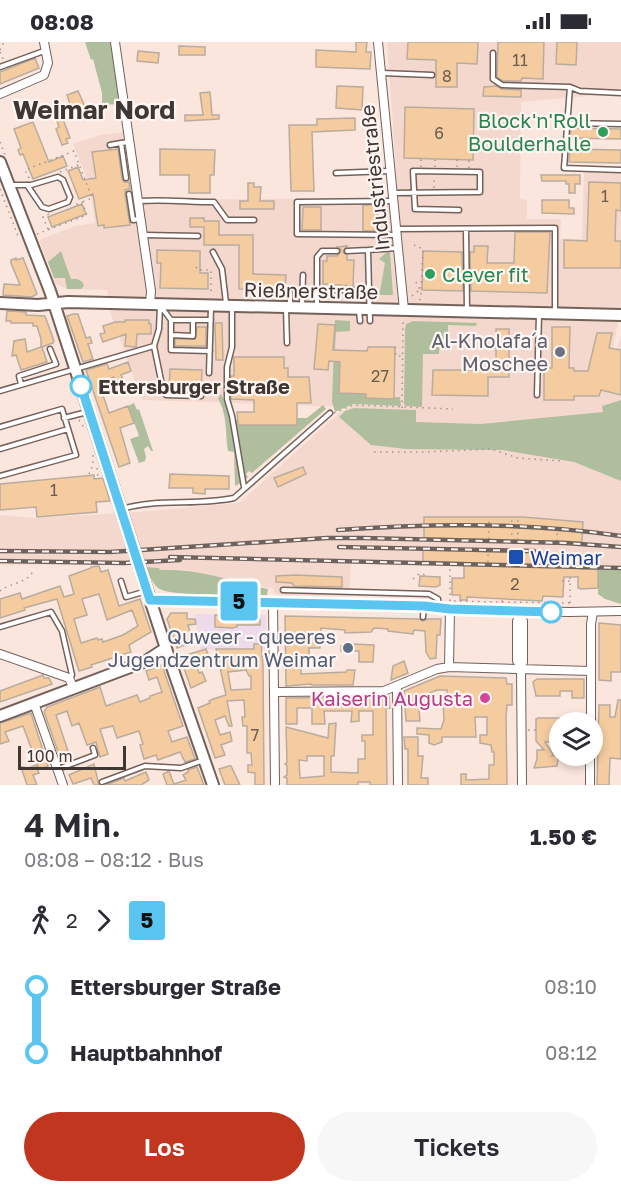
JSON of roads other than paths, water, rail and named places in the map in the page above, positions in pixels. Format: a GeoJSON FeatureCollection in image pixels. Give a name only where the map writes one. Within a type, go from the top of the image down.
{"type":"FeatureCollection","features":[{"type":"Feature","properties":{"kind":"street"},"geometry":{"type":"LineString","coordinates":[[115,42],[151,291],[155,305]]}},
{"type":"Feature","properties":{"kind":"street","name":"Industriestraße"},"geometry":{"type":"LineString","coordinates":[[378,42],[404,310]]}},
{"type":"Feature","properties":{"kind":"street"},"geometry":{"type":"LineString","coordinates":[[0,94],[44,75],[48,63],[45,46]]}},
{"type":"Feature","properties":{"kind":"street"},"geometry":{"type":"LineString","coordinates":[[0,162],[54,303],[213,785]]}},
{"type":"Feature","properties":{"kind":"street","name":"Rießnerstraße"},"geometry":{"type":"LineString","coordinates":[[0,303],[302,308],[364,315],[404,310],[621,315]]}},
{"type":"Feature","properties":{"kind":"street"},"geometry":{"type":"LineString","coordinates":[[149,595],[273,602],[439,607],[450,605],[593,612],[621,610]]}},
{"type":"Feature","properties":{"kind":"street"},"geometry":{"type":"LineString","coordinates":[[273,602],[275,785]]}},
{"type":"Feature","properties":{"kind":"street"},"geometry":{"type":"LineString","coordinates":[[449,667],[450,605]]}},
{"type":"Feature","properties":{"kind":"street"},"geometry":{"type":"LineString","coordinates":[[591,712],[593,612]]}},
{"type":"Feature","properties":{"kind":"street"},"geometry":{"type":"LineString","coordinates":[[520,617],[523,621],[523,662],[520,665],[517,661],[517,621],[520,617]]}},
{"type":"Feature","properties":{"kind":"street"},"geometry":{"type":"LineString","coordinates":[[0,716],[146,661],[166,648]]}},
{"type":"Feature","properties":{"kind":"street"},"geometry":{"type":"LineString","coordinates":[[0,654],[69,678],[74,689]]}},
{"type":"Feature","properties":{"kind":"street"},"geometry":{"type":"LineString","coordinates":[[275,692],[384,691],[437,669],[449,667],[591,671]]}},
{"type":"Feature","properties":{"kind":"street"},"geometry":{"type":"LineString","coordinates":[[521,669],[522,785]]}},
{"type":"Feature","properties":{"kind":"street"},"geometry":{"type":"LineString","coordinates":[[396,686],[398,785]]}},
{"type":"Feature","properties":{"kind":"street"},"geometry":{"type":"LineString","coordinates":[[34,704],[63,785]]}},
{"type":"Feature","properties":{"kind":"street"},"geometry":{"type":"LineString","coordinates":[[590,766],[590,785]]}},
{"type":"Feature","properties":{"kind":"lane"},"geometry":{"type":"LineString","coordinates":[[3,66],[45,46]]}},
{"type":"Feature","properties":{"kind":"lane"},"geometry":{"type":"LineString","coordinates":[[493,53],[493,79],[502,85],[570,87],[580,91],[621,93]]}},
{"type":"Feature","properties":{"kind":"lane"},"geometry":{"type":"LineString","coordinates":[[381,73],[432,75]]}},
{"type":"Feature","properties":{"kind":"lane"},"geometry":{"type":"LineString","coordinates":[[570,87],[564,168],[621,170]]}},
{"type":"Feature","properties":{"kind":"lane"},"geometry":{"type":"LineString","coordinates":[[567,123],[621,124]]}},
{"type":"Feature","properties":{"kind":"lane"},"geometry":{"type":"LineString","coordinates":[[110,144],[131,142]]}},
{"type":"Feature","properties":{"kind":"lane"},"geometry":{"type":"LineString","coordinates":[[121,143],[126,178]]}},
{"type":"Feature","properties":{"kind":"lane"},"geometry":{"type":"LineString","coordinates":[[336,173],[389,171]]}},
{"type":"Feature","properties":{"kind":"lane"},"geometry":{"type":"LineString","coordinates":[[459,210],[415,209],[413,191],[413,171],[480,172],[480,192],[413,191],[393,197],[297,202],[297,234],[555,228],[555,314]]}},
{"type":"Feature","properties":{"kind":"lane"},"geometry":{"type":"LineString","coordinates":[[9,185],[29,185],[58,177],[63,180],[70,197],[68,202],[49,209],[42,207],[29,185]]}},
{"type":"Feature","properties":{"kind":"lane"},"geometry":{"type":"LineString","coordinates":[[129,194],[133,220],[141,219]]}},
{"type":"Feature","properties":{"kind":"lane"},"geometry":{"type":"LineString","coordinates":[[138,201],[173,199],[185,202],[214,202],[227,220],[254,220]]}},
{"type":"Feature","properties":{"kind":"lane"},"geometry":{"type":"LineString","coordinates":[[466,229],[467,311]]}},
{"type":"Feature","properties":{"kind":"lane"},"geometry":{"type":"LineString","coordinates":[[143,235],[198,236]]}},
{"type":"Feature","properties":{"kind":"lane"},"geometry":{"type":"LineString","coordinates":[[347,251],[398,248]]}},
{"type":"Feature","properties":{"kind":"lane"},"geometry":{"type":"LineString","coordinates":[[364,315],[369,290],[368,250]]}},
{"type":"Feature","properties":{"kind":"lane"},"geometry":{"type":"LineString","coordinates":[[317,309],[317,257],[322,251],[337,251]]}},
{"type":"Feature","properties":{"kind":"lane"},"geometry":{"type":"LineString","coordinates":[[213,252],[222,269],[229,307],[232,347],[227,367],[227,399],[244,488]]}},
{"type":"Feature","properties":{"kind":"lane"},"geometry":{"type":"LineString","coordinates":[[302,308],[303,275]]}},
{"type":"Feature","properties":{"kind":"lane"},"geometry":{"type":"LineString","coordinates":[[317,290],[369,290]]}},
{"type":"Feature","properties":{"kind":"lane"},"geometry":{"type":"LineString","coordinates":[[286,343],[291,293]]}},
{"type":"Feature","properties":{"kind":"lane"},"geometry":{"type":"LineString","coordinates":[[155,305],[171,320],[211,320]]}},
{"type":"Feature","properties":{"kind":"lane"},"geometry":{"type":"LineString","coordinates":[[155,305],[159,329],[154,346],[163,390],[166,395],[201,396]]}},
{"type":"Feature","properties":{"kind":"lane"},"geometry":{"type":"LineString","coordinates":[[210,373],[211,306]]}},
{"type":"Feature","properties":{"kind":"lane"},"geometry":{"type":"LineString","coordinates":[[537,395],[538,313]]}},
{"type":"Feature","properties":{"kind":"lane"},"geometry":{"type":"LineString","coordinates":[[171,320],[171,350],[210,351]]}},
{"type":"Feature","properties":{"kind":"lane"},"geometry":{"type":"LineString","coordinates":[[171,335],[193,336],[193,320]]}},
{"type":"Feature","properties":{"kind":"lane"},"geometry":{"type":"LineString","coordinates":[[0,391],[154,346]]}},
{"type":"Feature","properties":{"kind":"lane"},"geometry":{"type":"LineString","coordinates":[[21,384],[19,376],[56,364],[50,349]]}},
{"type":"Feature","properties":{"kind":"lane"},"geometry":{"type":"LineString","coordinates":[[0,427],[62,409],[76,455],[0,476]]}},
{"type":"Feature","properties":{"kind":"lane"},"geometry":{"type":"LineString","coordinates":[[64,418],[90,411]]}},
{"type":"Feature","properties":{"kind":"lane"},"geometry":{"type":"LineString","coordinates":[[122,508],[138,504],[215,502],[234,498],[330,413]]}},
{"type":"Feature","properties":{"kind":"lane"},"geometry":{"type":"LineString","coordinates":[[0,449],[68,429]]}},
{"type":"Feature","properties":{"kind":"lane"},"geometry":{"type":"LineString","coordinates":[[121,581],[126,597],[149,595]]}},
{"type":"Feature","properties":{"kind":"lane"},"geometry":{"type":"LineString","coordinates":[[283,590],[429,594],[438,599],[439,607]]}},
{"type":"Feature","properties":{"kind":"lane"},"geometry":{"type":"LineString","coordinates":[[423,617],[424,606]]}},
{"type":"Feature","properties":{"kind":"lane"},"geometry":{"type":"LineString","coordinates":[[0,627],[51,612],[63,631],[72,675],[69,678]]}},
{"type":"Feature","properties":{"kind":"lane"},"geometry":{"type":"LineString","coordinates":[[57,769],[95,755],[93,748]]}},
{"type":"Feature","properties":{"kind":"lane"},"geometry":{"type":"LineString","coordinates":[[102,782],[145,766],[180,768],[204,760]]}},
{"type":"Feature","properties":{"kind":"railway"},"geometry":{"type":"LineString","coordinates":[[338,530],[480,525],[551,528],[621,536]]}},
{"type":"Feature","properties":{"kind":"railway"},"geometry":{"type":"LineString","coordinates":[[0,551],[110,552],[327,538],[566,543],[621,547]]}},
{"type":"Feature","properties":{"kind":"railway"},"geometry":{"type":"LineString","coordinates":[[339,547],[534,551]]}},
{"type":"Feature","properties":{"kind":"railway"},"geometry":{"type":"LineString","coordinates":[[170,557],[621,568]]}},
{"type":"Feature","properties":{"kind":"railway"},"geometry":{"type":"LineString","coordinates":[[0,561],[124,563],[180,560]]}},
{"type":"Feature","properties":{"kind":"place","name":"Block'n'Roll Boulderhalle"},"geometry":{"type":"Point","coordinates":[603,132]}},
{"type":"Feature","properties":{"kind":"place","name":"Clever fit"},"geometry":{"type":"Point","coordinates":[430,274]}},
{"type":"Feature","properties":{"kind":"place","name":"Al-Kholafa´a Moschee"},"geometry":{"type":"Point","coordinates":[560,352]}},
{"type":"Feature","properties":{"kind":"place","name":"Ettersburger Straße"},"geometry":{"type":"Point","coordinates":[81,386]}},
{"type":"Feature","properties":{"kind":"place","name":"Weimar"},"geometry":{"type":"Point","coordinates":[516,557]}},
{"type":"Feature","properties":{"kind":"place","name":"Quweer - queeres Jugendzentrum Weimar"},"geometry":{"type":"Point","coordinates":[348,648]}},
{"type":"Feature","properties":{"kind":"place","name":"Kaiserin Augusta"},"geometry":{"type":"Point","coordinates":[485,698]}},
{"type":"Feature","properties":{"kind":"district","name":"Weimar Nord"},"geometry":{"type":"Point","coordinates":[94,109]}}]}
